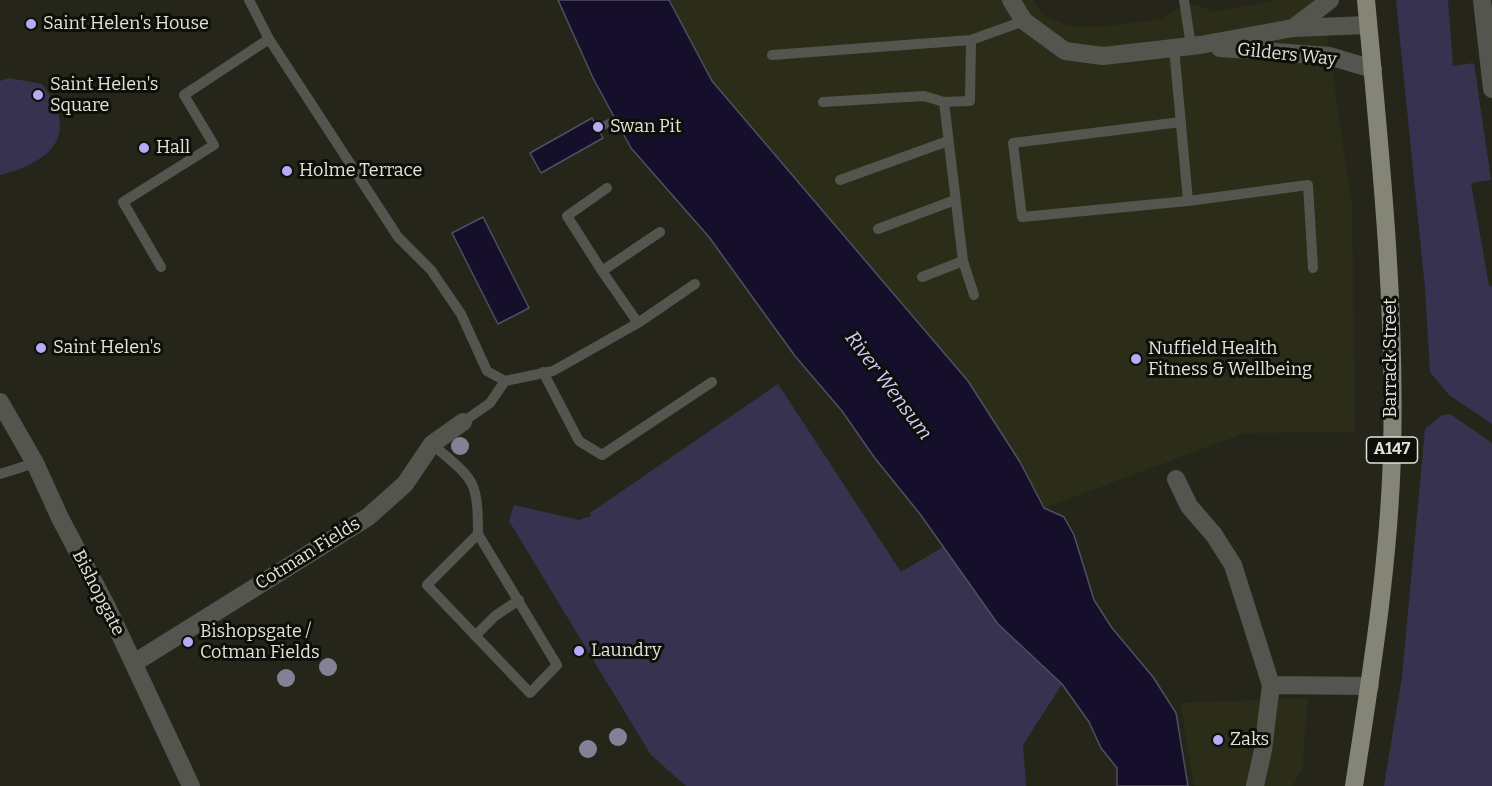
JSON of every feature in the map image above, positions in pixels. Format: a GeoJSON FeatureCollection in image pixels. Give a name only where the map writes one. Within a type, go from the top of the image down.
{"type":"FeatureCollection","features":[{"type":"Feature","properties":{"kind":"main road","name":"Barrack Street"},"geometry":{"type":"LineString","coordinates":[[1354,786],[1380,609],[1392,450],[1391,288],[1366,0]]}},
{"type":"Feature","properties":{"kind":"street","name":"Gilders Way"},"geometry":{"type":"LineString","coordinates":[[1011,0],[1024,21],[1065,51],[1103,56],[1188,47],[1293,28],[1368,25]]}},
{"type":"Feature","properties":{"kind":"street","name":"Gilders Way"},"geometry":{"type":"LineString","coordinates":[[1293,28],[1330,0]]}},
{"type":"Feature","properties":{"kind":"street"},"geometry":{"type":"LineString","coordinates":[[1482,0],[1492,89]]}},
{"type":"Feature","properties":{"kind":"street","name":"Gilders Way"},"geometry":{"type":"LineString","coordinates":[[1188,47],[1329,56],[1373,69]]}},
{"type":"Feature","properties":{"kind":"street","name":"Bishopgate"},"geometry":{"type":"LineString","coordinates":[[0,402],[35,462],[134,663],[191,786]]}},
{"type":"Feature","properties":{"kind":"street","name":"Cotman Fields"},"geometry":{"type":"LineString","coordinates":[[134,663],[368,517],[405,484],[432,444],[463,422]]}},
{"type":"Feature","properties":{"kind":"street"},"geometry":{"type":"LineString","coordinates":[[1176,479],[1189,506],[1214,535],[1233,565],[1271,685],[1263,750],[1255,786]]}},
{"type":"Feature","properties":{"kind":"street"},"geometry":{"type":"LineString","coordinates":[[1271,685],[1370,686]]}},
{"type":"Feature","properties":{"kind":"lane"},"geometry":{"type":"LineString","coordinates":[[249,0],[269,39],[398,237],[431,270],[461,314],[487,371],[505,381],[553,371],[638,323],[695,284]]}},
{"type":"Feature","properties":{"kind":"lane"},"geometry":{"type":"LineString","coordinates":[[1184,0],[1188,47],[1181,122],[1188,201]]}},
{"type":"Feature","properties":{"kind":"lane"},"geometry":{"type":"LineString","coordinates":[[772,55],[971,40],[1024,21]]}},
{"type":"Feature","properties":{"kind":"lane"},"geometry":{"type":"LineString","coordinates":[[161,267],[123,202],[214,145],[184,95],[269,39]]}},
{"type":"Feature","properties":{"kind":"lane"},"geometry":{"type":"LineString","coordinates":[[823,102],[924,96],[944,102],[970,101],[971,40]]}},
{"type":"Feature","properties":{"kind":"lane"},"geometry":{"type":"LineString","coordinates":[[944,102],[963,261],[974,295]]}},
{"type":"Feature","properties":{"kind":"lane"},"geometry":{"type":"LineString","coordinates":[[1181,122],[1013,143],[1022,218],[1188,201],[1308,185],[1313,268]]}},
{"type":"Feature","properties":{"kind":"lane"},"geometry":{"type":"LineString","coordinates":[[840,180],[948,141]]}},
{"type":"Feature","properties":{"kind":"lane"},"geometry":{"type":"LineString","coordinates":[[607,188],[567,216],[638,323]]}},
{"type":"Feature","properties":{"kind":"lane"},"geometry":{"type":"LineString","coordinates":[[878,230],[956,200]]}},
{"type":"Feature","properties":{"kind":"lane"},"geometry":{"type":"LineString","coordinates":[[602,271],[660,232]]}},
{"type":"Feature","properties":{"kind":"lane"},"geometry":{"type":"LineString","coordinates":[[922,277],[963,261]]}},
{"type":"Feature","properties":{"kind":"lane"},"geometry":{"type":"LineString","coordinates":[[543,372],[579,441],[602,455],[712,382]]}},
{"type":"Feature","properties":{"kind":"lane"},"geometry":{"type":"LineString","coordinates":[[463,422],[490,403],[505,381]]}},
{"type":"Feature","properties":{"kind":"lane"},"geometry":{"type":"LineString","coordinates":[[432,444],[470,478],[476,490],[478,534],[557,665],[530,693],[427,585],[478,534]]}},
{"type":"Feature","properties":{"kind":"lane"},"geometry":{"type":"LineString","coordinates":[[0,474],[35,462]]}},
{"type":"Feature","properties":{"kind":"lane"},"geometry":{"type":"LineString","coordinates":[[476,636],[495,616],[519,600]]}},
{"type":"Feature","properties":{"kind":"shaded area"},"geometry":{"type":"Polygon","coordinates":[[[669,0],[1033,0],[1042,15],[1069,26],[1101,27],[1162,19],[1177,9],[1198,5],[1213,12],[1279,0],[1322,0],[1352,207],[1355,432],[1244,433],[1044,508],[1020,462],[968,381],[712,81],[669,0]]]}},
{"type":"Feature","properties":{"kind":"shaded area"},"geometry":{"type":"Polygon","coordinates":[[[1396,0],[1448,0],[1453,66],[1474,63],[1491,180],[1471,183],[1489,286],[1492,286],[1492,424],[1449,395],[1430,372],[1425,288],[1396,0]]]}},
{"type":"Feature","properties":{"kind":"shaded area"},"geometry":{"type":"Polygon","coordinates":[[[9,78],[42,84],[54,102],[59,117],[60,131],[55,143],[46,154],[34,162],[0,175],[0,81],[9,78]]]}},
{"type":"Feature","properties":{"kind":"shaded area"},"geometry":{"type":"Polygon","coordinates":[[[778,384],[901,572],[943,547],[998,624],[1062,684],[1023,745],[1026,786],[686,786],[651,755],[509,521],[514,505],[579,520],[591,516],[590,513],[778,384]]]}},
{"type":"Feature","properties":{"kind":"shaded area"},"geometry":{"type":"Polygon","coordinates":[[[1450,414],[1492,443],[1492,786],[1384,786],[1402,677],[1425,429],[1442,415],[1450,414]]]}},
{"type":"Feature","properties":{"kind":"shaded area"},"geometry":{"type":"Polygon","coordinates":[[[1308,698],[1302,770],[1292,786],[1194,786],[1181,703],[1308,698]]]}},
{"type":"Feature","properties":{"kind":"water","name":"River Wensum"},"geometry":{"type":"Polygon","coordinates":[[[558,0],[669,0],[712,81],[968,381],[1020,462],[1044,508],[1064,517],[1074,535],[1094,600],[1112,628],[1153,677],[1176,713],[1188,786],[1117,786],[1117,768],[1101,748],[1089,722],[1062,684],[998,624],[920,514],[874,457],[842,411],[795,356],[709,237],[631,148],[593,78],[558,0]]]}},
{"type":"Feature","properties":{"kind":"water","name":"Swan Pit"},"geometry":{"type":"Polygon","coordinates":[[[592,118],[603,138],[541,173],[530,153],[592,118]]]}},
{"type":"Feature","properties":{"kind":"water"},"geometry":{"type":"Polygon","coordinates":[[[483,217],[529,308],[498,324],[452,233],[483,217]]]}},
{"type":"Feature","properties":{"kind":"waterway"},"geometry":{"type":"LineString","coordinates":[[598,128],[616,120]]}},
{"type":"Feature","properties":{"kind":"place","name":"Saint Helen's House"},"geometry":{"type":"Point","coordinates":[31,24]}},
{"type":"Feature","properties":{"kind":"place","name":"Saint Helen's Square"},"geometry":{"type":"Point","coordinates":[38,95]}},
{"type":"Feature","properties":{"kind":"place","name":"Swan Pit"},"geometry":{"type":"Point","coordinates":[598,127]}},
{"type":"Feature","properties":{"kind":"place","name":"Hall"},"geometry":{"type":"Point","coordinates":[144,148]}},
{"type":"Feature","properties":{"kind":"place","name":"Holme Terrace"},"geometry":{"type":"Point","coordinates":[287,171]}},
{"type":"Feature","properties":{"kind":"place","name":"Saint Helen's"},"geometry":{"type":"Point","coordinates":[41,348]}},
{"type":"Feature","properties":{"kind":"place","name":"Nuffield Health Fitness & Wellbeing"},"geometry":{"type":"Point","coordinates":[1136,359]}},
{"type":"Feature","properties":{"kind":"place","name":"Bishopsgate / Cotman Fields"},"geometry":{"type":"Point","coordinates":[188,642]}},
{"type":"Feature","properties":{"kind":"place","name":"Laundry"},"geometry":{"type":"Point","coordinates":[579,651]}},
{"type":"Feature","properties":{"kind":"place","name":"Zaks"},"geometry":{"type":"Point","coordinates":[1218,740]}}]}
